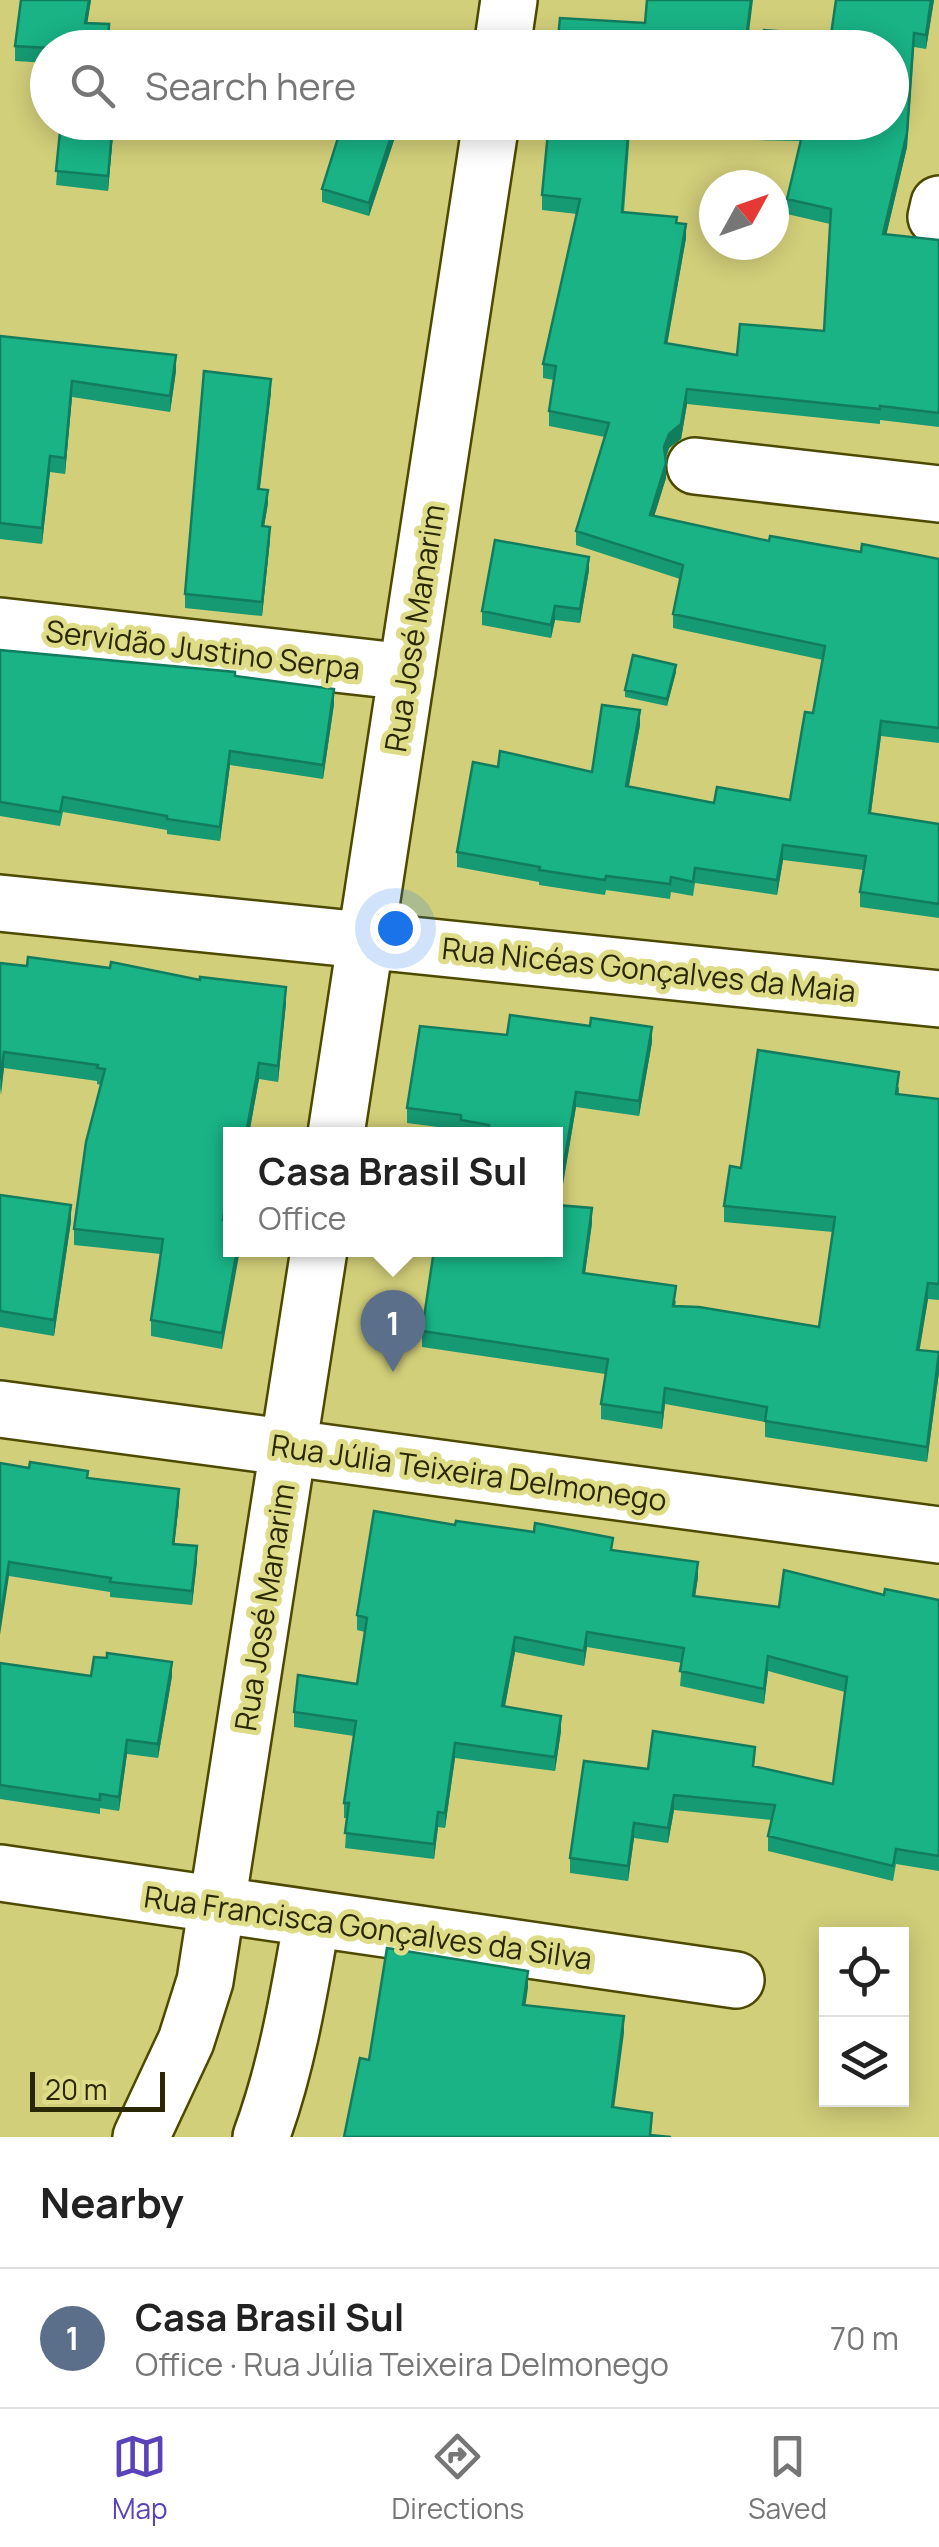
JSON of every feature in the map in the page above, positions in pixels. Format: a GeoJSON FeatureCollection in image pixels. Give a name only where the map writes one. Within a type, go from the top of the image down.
{"type":"FeatureCollection","features":[{"type":"Feature","properties":{"kind":"street"},"geometry":{"type":"LineString","coordinates":[[505,30],[510,0]]}},
{"type":"Feature","properties":{"kind":"street","name":"Rua José Manarim"},"geometry":{"type":"LineString","coordinates":[[337,1127],[488,140]]}},
{"type":"Feature","properties":{"kind":"street"},"geometry":{"type":"LineString","coordinates":[[695,466],[939,494]]}},
{"type":"Feature","properties":{"kind":"street","name":"Servidão Justino Serpa"},"geometry":{"type":"LineString","coordinates":[[0,626],[407,672]]}},
{"type":"Feature","properties":{"kind":"street","name":"Rua Nicéas Gonçalves da Maia"},"geometry":{"type":"LineString","coordinates":[[0,903],[939,999]]}},
{"type":"Feature","properties":{"kind":"street","name":"Rua José Manarim"},"geometry":{"type":"LineString","coordinates":[[141,2137],[186,2042],[204,1981],[219,1905],[318,1257]]}},
{"type":"Feature","properties":{"kind":"street","name":"Rua Júlia Teixeira Delmonego"},"geometry":{"type":"LineString","coordinates":[[0,1410],[939,1535]]}},
{"type":"Feature","properties":{"kind":"street","name":"Rua Francisca Gonçalves da Silva"},"geometry":{"type":"LineString","coordinates":[[0,1873],[736,1980]]}},
{"type":"Feature","properties":{"kind":"street"},"geometry":{"type":"LineString","coordinates":[[261,2137],[295,2014],[312,1919]]}},
{"type":"Feature","properties":{"kind":"building"},"geometry":{"type":"Polygon","coordinates":[[[21,0],[89,0],[85,23],[109,24],[109,30],[30,30],[30,47],[15,46],[21,0]]]}},
{"type":"Feature","properties":{"kind":"building"},"geometry":{"type":"Polygon","coordinates":[[[647,0],[751,0],[747,30],[559,30],[560,18],[645,23],[647,0]]]}},
{"type":"Feature","properties":{"kind":"building"},"geometry":{"type":"Polygon","coordinates":[[[836,0],[931,0],[926,35],[914,33],[909,104],[909,30],[832,30],[836,0]]]}},
{"type":"Feature","properties":{"kind":"building"},"geometry":{"type":"Polygon","coordinates":[[[59,140],[111,140],[108,176],[56,171],[59,140]]]}},
{"type":"Feature","properties":{"kind":"building"},"geometry":{"type":"Polygon","coordinates":[[[337,140],[390,140],[369,203],[322,189],[337,140]]]}},
{"type":"Feature","properties":{"kind":"building"},"geometry":{"type":"Polygon","coordinates":[[[547,140],[628,140],[622,212],[677,217],[676,223],[686,224],[665,343],[737,355],[740,324],[824,331],[831,209],[789,199],[801,140],[905,140],[883,234],[939,240],[939,413],[687,389],[681,424],[669,434],[664,447],[666,463],[650,515],[769,541],[770,536],[861,552],[862,544],[939,559],[939,728],[881,721],[869,813],[939,824],[939,904],[860,892],[866,856],[783,845],[777,880],[695,868],[693,882],[671,877],[670,884],[606,876],[605,880],[457,852],[473,762],[498,767],[500,751],[592,772],[602,705],[640,710],[626,786],[714,803],[717,787],[790,800],[805,712],[813,713],[825,646],[673,614],[683,565],[576,531],[609,423],[549,411],[556,366],[543,364],[580,199],[542,195],[547,140]]]}},
{"type":"Feature","properties":{"kind":"building"},"geometry":{"type":"Polygon","coordinates":[[[0,336],[176,355],[170,396],[72,381],[65,458],[50,456],[42,528],[0,523],[0,336]]]}},
{"type":"Feature","properties":{"kind":"building"},"geometry":{"type":"Polygon","coordinates":[[[204,371],[271,379],[258,489],[268,490],[262,526],[270,527],[262,602],[185,594],[204,371]]]}},
{"type":"Feature","properties":{"kind":"building"},"geometry":{"type":"Polygon","coordinates":[[[495,540],[589,557],[580,609],[555,606],[551,625],[482,611],[495,540]]]}},
{"type":"Feature","properties":{"kind":"building"},"geometry":{"type":"Polygon","coordinates":[[[0,650],[235,672],[235,676],[334,689],[323,765],[230,751],[220,827],[63,797],[60,812],[0,802],[0,650]]]}},
{"type":"Feature","properties":{"kind":"building"},"geometry":{"type":"Polygon","coordinates":[[[633,655],[676,665],[667,699],[625,690],[633,655]]]}},
{"type":"Feature","properties":{"kind":"building"},"geometry":{"type":"Polygon","coordinates":[[[28,957],[110,968],[111,962],[200,980],[286,987],[278,1066],[259,1063],[247,1127],[223,1127],[223,1257],[236,1257],[222,1333],[151,1320],[163,1239],[74,1229],[86,1142],[105,1069],[4,1052],[0,1079],[0,963],[27,966],[28,957]]]}},
{"type":"Feature","properties":{"kind":"building"},"geometry":{"type":"Polygon","coordinates":[[[510,1015],[590,1026],[591,1018],[652,1027],[639,1101],[576,1092],[563,1169],[563,1127],[489,1127],[461,1120],[461,1115],[407,1108],[420,1026],[507,1035],[510,1015]]]}},
{"type":"Feature","properties":{"kind":"building"},"geometry":{"type":"Polygon","coordinates":[[[758,1050],[899,1072],[896,1094],[939,1099],[939,1284],[928,1283],[917,1350],[939,1352],[927,1447],[765,1421],[767,1407],[665,1388],[662,1413],[601,1404],[608,1359],[422,1331],[433,1257],[563,1257],[563,1206],[592,1208],[583,1273],[676,1286],[673,1306],[819,1327],[835,1217],[724,1206],[730,1166],[741,1168],[758,1050]]]}},
{"type":"Feature","properties":{"kind":"building"},"geometry":{"type":"Polygon","coordinates":[[[0,1195],[71,1205],[54,1320],[0,1311],[0,1195]]]}},
{"type":"Feature","properties":{"kind":"building"},"geometry":{"type":"Polygon","coordinates":[[[30,1462],[88,1471],[87,1478],[179,1489],[173,1544],[197,1546],[192,1591],[110,1582],[111,1578],[9,1562],[0,1621],[0,1463],[29,1468],[30,1462]]]}},
{"type":"Feature","properties":{"kind":"building"},"geometry":{"type":"Polygon","coordinates":[[[374,1511],[455,1525],[456,1521],[534,1532],[535,1523],[613,1538],[611,1550],[698,1562],[693,1596],[779,1607],[784,1570],[884,1595],[885,1589],[939,1600],[939,1856],[896,1849],[893,1866],[768,1836],[775,1805],[674,1795],[668,1828],[634,1823],[628,1866],[570,1858],[584,1761],[648,1769],[653,1731],[755,1747],[753,1766],[833,1784],[847,1677],[768,1656],[764,1689],[680,1671],[684,1648],[587,1632],[584,1651],[515,1637],[502,1706],[561,1716],[555,1757],[455,1743],[445,1813],[438,1812],[434,1844],[345,1833],[349,1803],[344,1803],[356,1721],[294,1712],[298,1675],[357,1684],[367,1618],[357,1615],[374,1511]]]}},
{"type":"Feature","properties":{"kind":"building"},"geometry":{"type":"Polygon","coordinates":[[[107,1653],[172,1662],[158,1744],[127,1740],[119,1797],[100,1794],[100,1800],[0,1785],[0,1663],[91,1676],[94,1657],[107,1658],[107,1653]]]}},
{"type":"Feature","properties":{"kind":"building"},"geometry":{"type":"Polygon","coordinates":[[[387,1948],[528,1971],[523,2005],[624,2016],[612,2107],[652,2113],[650,2135],[671,2137],[344,2137],[360,2058],[369,2060],[387,1948]]]}},
{"type":"Feature","properties":{"kind":"place","name":"Casa Brasil Sul"},"geometry":{"type":"Point","coordinates":[393,1372]}}]}
